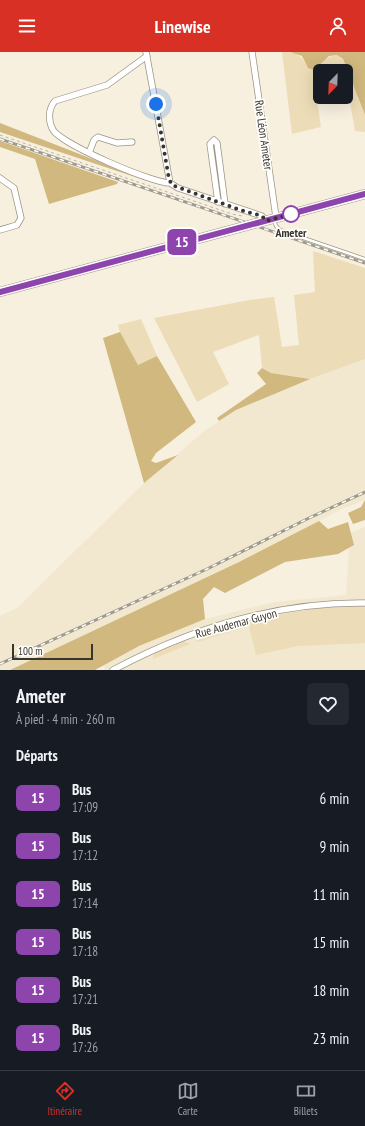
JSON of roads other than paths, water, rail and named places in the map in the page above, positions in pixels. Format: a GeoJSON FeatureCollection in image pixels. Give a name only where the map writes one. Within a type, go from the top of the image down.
{"type":"FeatureCollection","features":[{"type":"Feature","properties":{"kind":"main road"},"geometry":{"type":"LineString","coordinates":[[0,292],[365,194]]}},
{"type":"Feature","properties":{"kind":"street","name":"Rue Léon Ameter"},"geometry":{"type":"LineString","coordinates":[[252,52],[275,218]]}},
{"type":"Feature","properties":{"kind":"street"},"geometry":{"type":"LineString","coordinates":[[170,183],[161,182],[88,153],[60,137],[53,130],[50,118],[55,101],[107,85],[146,54],[170,183],[174,187],[262,216],[266,221]]}},
{"type":"Feature","properties":{"kind":"street"},"geometry":{"type":"LineString","coordinates":[[88,153],[94,140],[98,137],[117,143],[132,142]]}},
{"type":"Feature","properties":{"kind":"street"},"geometry":{"type":"LineString","coordinates":[[218,202],[210,144],[214,140],[217,143],[225,204]]}},
{"type":"Feature","properties":{"kind":"street"},"geometry":{"type":"LineString","coordinates":[[0,178],[14,188],[21,218],[17,225],[0,230]]}},
{"type":"Feature","properties":{"kind":"street","name":"Rue Audemar Guyon"},"geometry":{"type":"LineString","coordinates":[[114,670],[184,638],[253,616],[321,605],[365,603]]}},
{"type":"Feature","properties":{"kind":"lane"},"geometry":{"type":"LineString","coordinates":[[275,218],[276,226],[280,230],[365,259]]}},
{"type":"Feature","properties":{"kind":"railway"},"geometry":{"type":"LineString","coordinates":[[0,139],[365,263]]}},
{"type":"Feature","properties":{"kind":"railway"},"geometry":{"type":"LineString","coordinates":[[0,664],[207,569],[365,492]]}},
{"type":"Feature","properties":{"kind":"place","name":"Ameter"},"geometry":{"type":"Point","coordinates":[291,214]}}]}
